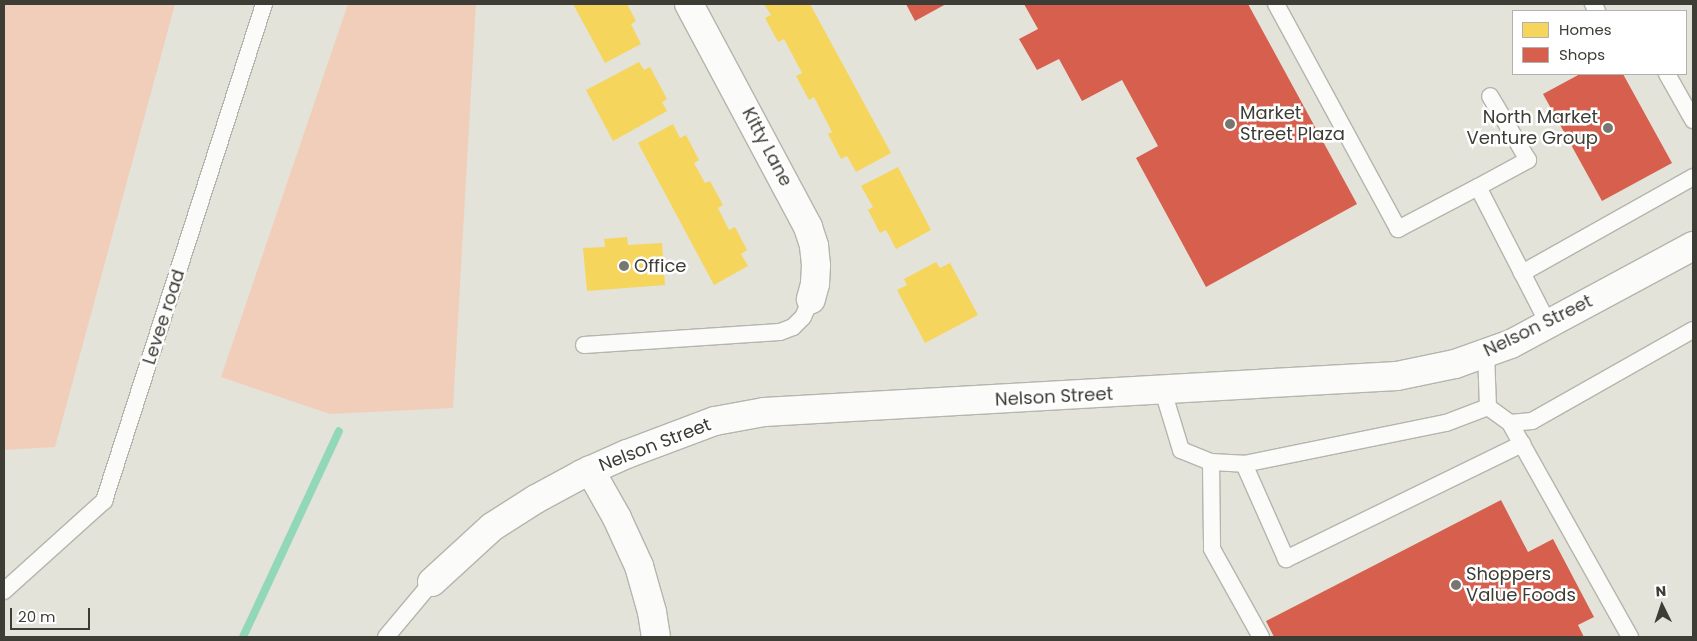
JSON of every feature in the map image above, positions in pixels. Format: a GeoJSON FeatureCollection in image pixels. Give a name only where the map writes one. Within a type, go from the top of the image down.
{"type":"FeatureCollection","features":[{"type":"Feature","properties":{"kind":"street","name":"Kitty Lane"},"geometry":{"type":"LineString","coordinates":[[689,4],[808,227],[814,246],[816,265],[815,284],[811,299]]}},
{"type":"Feature","properties":{"kind":"street","name":"Nelson Street"},"geometry":{"type":"LineString","coordinates":[[432,582],[492,527],[536,498],[590,470],[676,434],[715,421],[764,412],[1163,391],[1397,376],[1455,364],[1511,344],[1693,246]]}},
{"type":"Feature","properties":{"kind":"street"},"geometry":{"type":"LineString","coordinates":[[590,470],[617,518],[639,566],[652,612],[656,637]]}},
{"type":"Feature","properties":{"kind":"lane","name":"Levee road"},"geometry":{"type":"LineString","coordinates":[[4,591],[104,501],[264,4]]}},
{"type":"Feature","properties":{"kind":"lane"},"geometry":{"type":"LineString","coordinates":[[1276,4],[1398,230],[1528,160],[1490,96]]}},
{"type":"Feature","properties":{"kind":"lane"},"geometry":{"type":"LineString","coordinates":[[1668,75],[1693,120]]}},
{"type":"Feature","properties":{"kind":"lane"},"geometry":{"type":"LineString","coordinates":[[1522,272],[1693,177]]}},
{"type":"Feature","properties":{"kind":"lane"},"geometry":{"type":"LineString","coordinates":[[1478,187],[1548,323]]}},
{"type":"Feature","properties":{"kind":"lane"},"geometry":{"type":"LineString","coordinates":[[584,345],[780,332],[793,327],[803,317],[811,299]]}},
{"type":"Feature","properties":{"kind":"lane"},"geometry":{"type":"LineString","coordinates":[[1510,423],[1532,421],[1693,330]]}},
{"type":"Feature","properties":{"kind":"lane"},"geometry":{"type":"LineString","coordinates":[[1486,353],[1488,407]]}},
{"type":"Feature","properties":{"kind":"lane"},"geometry":{"type":"LineString","coordinates":[[1163,391],[1181,450],[1211,462],[1244,464],[1446,423],[1488,407]]}},
{"type":"Feature","properties":{"kind":"lane"},"geometry":{"type":"LineString","coordinates":[[1488,407],[1510,423],[1630,637]]}},
{"type":"Feature","properties":{"kind":"lane"},"geometry":{"type":"LineString","coordinates":[[1244,464],[1286,558],[1522,444]]}},
{"type":"Feature","properties":{"kind":"lane"},"geometry":{"type":"LineString","coordinates":[[1211,462],[1212,548],[1261,637]]}},
{"type":"Feature","properties":{"kind":"lane"},"geometry":{"type":"LineString","coordinates":[[386,637],[432,582]]}},
{"type":"Feature","properties":{"kind":"shaded area"},"geometry":{"type":"Polygon","coordinates":[[[4,4],[175,4],[55,447],[4,450],[4,4]]]}},
{"type":"Feature","properties":{"kind":"shaded area"},"geometry":{"type":"Polygon","coordinates":[[[348,4],[476,4],[453,408],[330,414],[221,377],[348,4]]]}},
{"type":"Feature","properties":{"kind":"building: Homes"},"geometry":{"type":"Polygon","coordinates":[[[573,4],[627,4],[636,21],[631,24],[641,44],[605,63],[573,4]]]}},
{"type":"Feature","properties":{"kind":"building: Homes"},"geometry":{"type":"Polygon","coordinates":[[[764,4],[810,4],[891,153],[856,172],[847,156],[841,159],[828,134],[832,132],[814,97],[809,100],[796,76],[802,73],[784,39],[778,42],[765,18],[771,15],[764,4]]]}},
{"type":"Feature","properties":{"kind":"building: Homes"},"geometry":{"type":"Polygon","coordinates":[[[639,62],[644,70],[650,67],[667,99],[662,102],[667,111],[613,141],[586,90],[639,62]]]}},
{"type":"Feature","properties":{"kind":"building: Homes"},"geometry":{"type":"Polygon","coordinates":[[[673,124],[680,138],[686,135],[699,160],[694,163],[705,183],[710,181],[723,205],[718,208],[729,230],[735,227],[747,250],[741,254],[748,266],[714,285],[638,143],[673,124]]]}},
{"type":"Feature","properties":{"kind":"building: Homes"},"geometry":{"type":"Polygon","coordinates":[[[898,167],[931,230],[896,249],[886,230],[880,233],[868,210],[873,207],[861,186],[898,167]]]}},
{"type":"Feature","properties":{"kind":"building: Homes","name":"Office"},"geometry":{"type":"Polygon","coordinates":[[[627,237],[628,245],[662,243],[665,285],[587,291],[583,248],[605,247],[604,239],[627,237]]]}},
{"type":"Feature","properties":{"kind":"building: Homes"},"geometry":{"type":"Polygon","coordinates":[[[936,262],[940,268],[950,263],[978,315],[925,343],[897,290],[907,285],[904,279],[936,262]]]}},
{"type":"Feature","properties":{"kind":"building: Shops"},"geometry":{"type":"Polygon","coordinates":[[[906,4],[946,4],[915,21],[906,4]]]}},
{"type":"Feature","properties":{"kind":"building: Shops","name":"Market Street Plaza"},"geometry":{"type":"Polygon","coordinates":[[[1024,4],[1248,4],[1357,204],[1206,287],[1136,158],[1158,146],[1122,80],[1082,101],[1059,59],[1037,70],[1019,39],[1038,29],[1024,4]]]}},
{"type":"Feature","properties":{"kind":"building: Shops","name":"North Market Venture Group"},"geometry":{"type":"Polygon","coordinates":[[[1578,75],[1624,75],[1672,163],[1602,201],[1543,94],[1578,75]]]}},
{"type":"Feature","properties":{"kind":"building: Shops","name":"Shoppers Value Foods"},"geometry":{"type":"Polygon","coordinates":[[[1501,500],[1528,552],[1553,539],[1594,617],[1578,625],[1584,637],[1274,637],[1266,621],[1501,500]]]}},
{"type":"Feature","properties":{"kind":"waterway"},"geometry":{"type":"LineString","coordinates":[[243,637],[339,431]]}},
{"type":"Feature","properties":{"kind":"place","name":"Market Street Plaza"},"geometry":{"type":"Point","coordinates":[1230,124]}},
{"type":"Feature","properties":{"kind":"place","name":"North Market Venture Group"},"geometry":{"type":"Point","coordinates":[1608,128]}},
{"type":"Feature","properties":{"kind":"place","name":"Office"},"geometry":{"type":"Point","coordinates":[624,266]}},
{"type":"Feature","properties":{"kind":"place","name":"Shoppers Value Foods"},"geometry":{"type":"Point","coordinates":[1456,585]}}]}
